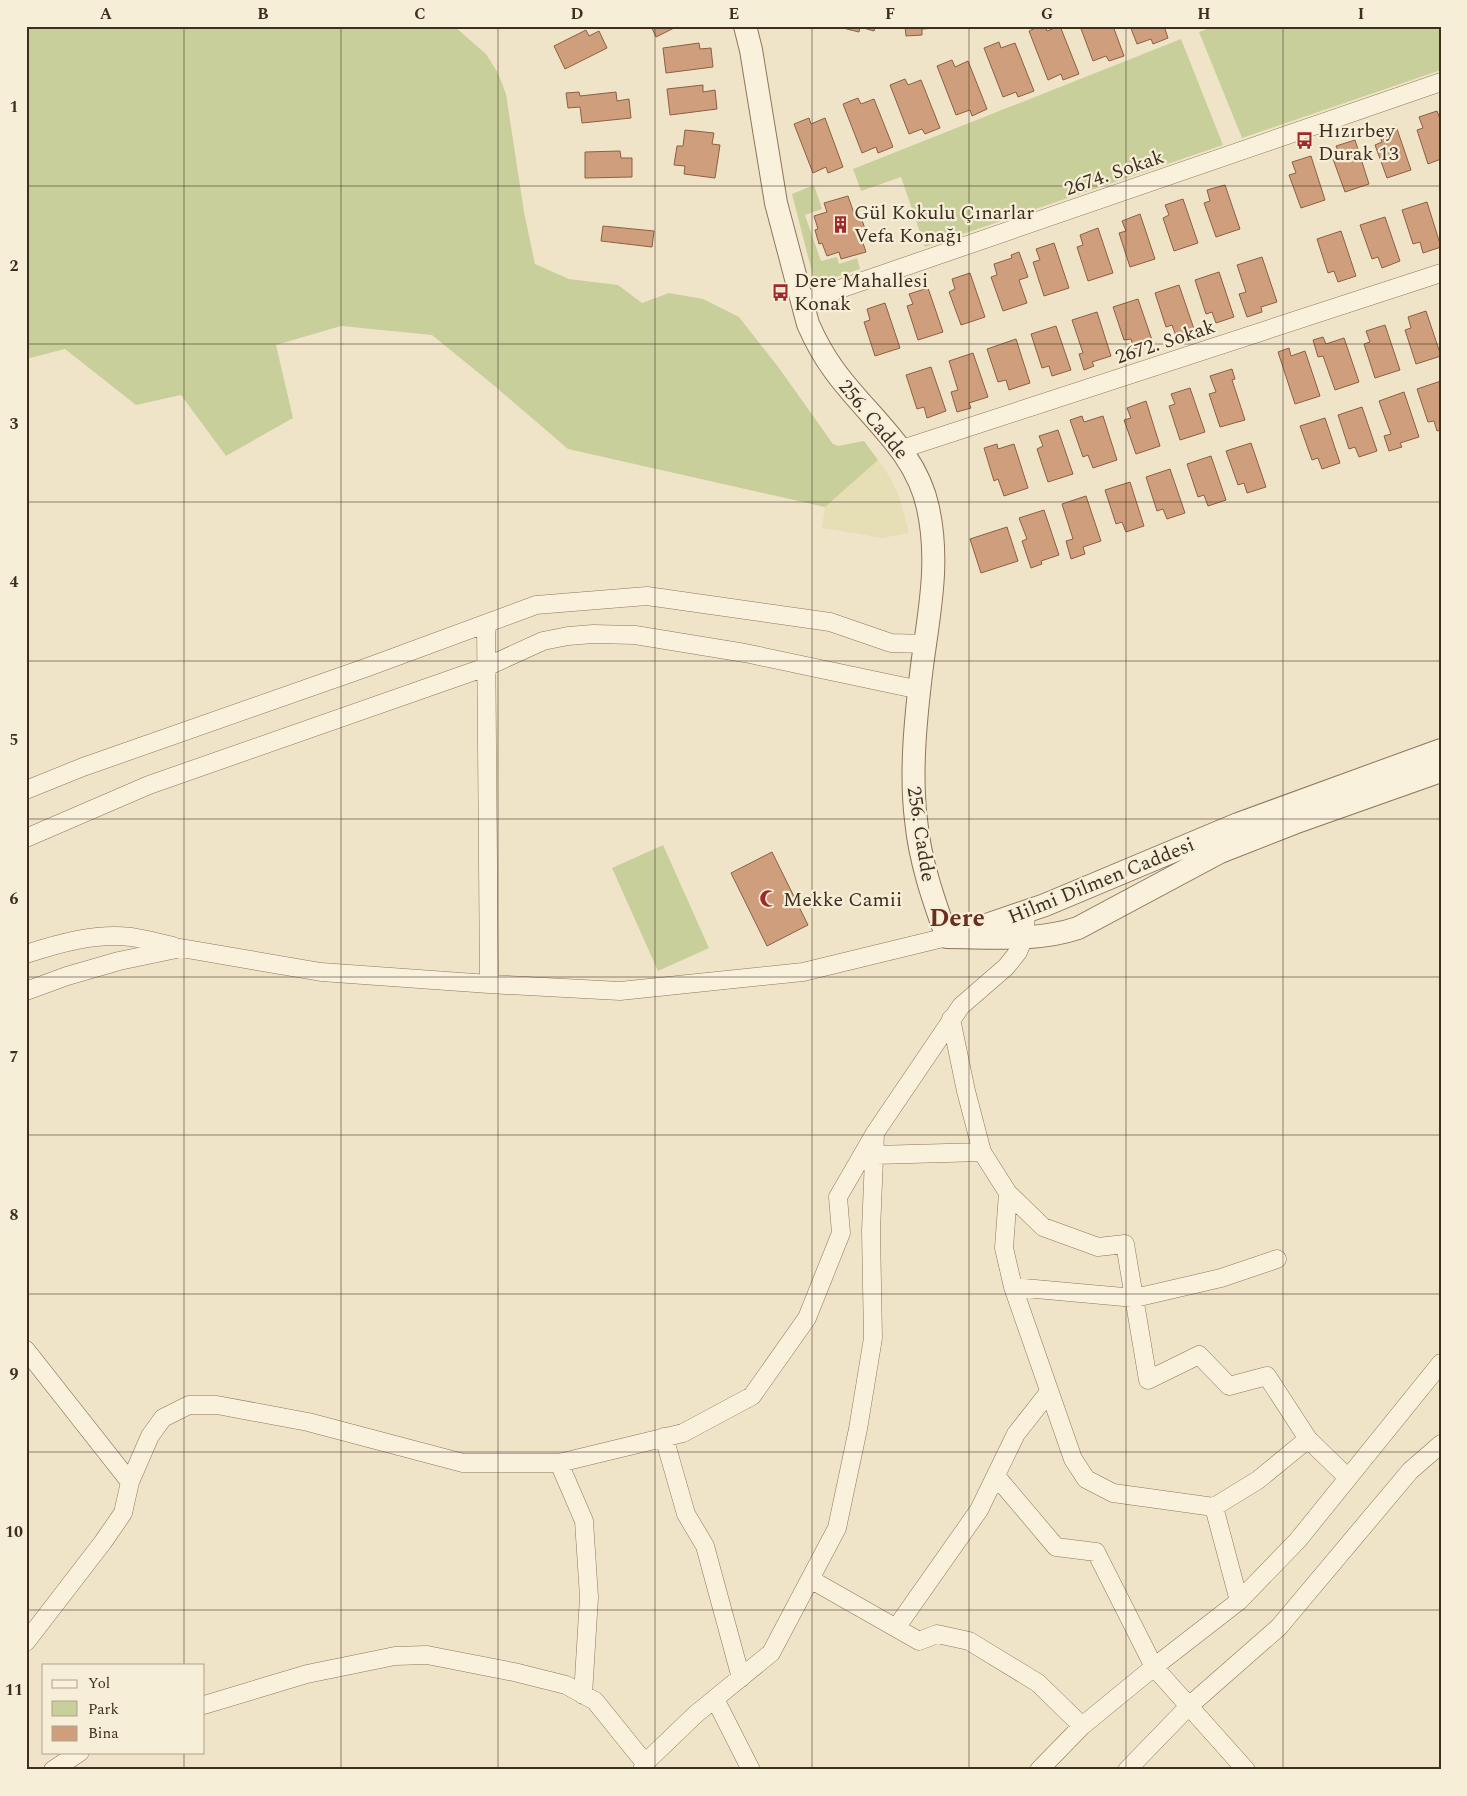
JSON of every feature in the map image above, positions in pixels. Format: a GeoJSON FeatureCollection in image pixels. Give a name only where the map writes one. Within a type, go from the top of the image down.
{"type":"FeatureCollection","features":[{"type":"Feature","properties":{"kind":"street","name":"256. Cadde"},"geometry":{"type":"LineString","coordinates":[[745,26],[751,50],[776,203],[808,324],[824,355],[848,388],[902,449],[913,466],[922,487],[932,526],[935,550],[934,578],[920,690],[914,767],[916,820],[929,884],[947,937]]}},
{"type":"Feature","properties":{"kind":"street","name":"2674. Sokak"},"geometry":{"type":"LineString","coordinates":[[802,302],[1441,82]]}},
{"type":"Feature","properties":{"kind":"street","name":"2672. Sokak"},"geometry":{"type":"LineString","coordinates":[[902,449],[1441,273]]}},
{"type":"Feature","properties":{"kind":"street"},"geometry":{"type":"LineString","coordinates":[[26,790],[82,767],[536,605],[647,596],[830,622],[891,643],[926,644]]}},
{"type":"Feature","properties":{"kind":"street"},"geometry":{"type":"LineString","coordinates":[[486,624],[489,984]]}},
{"type":"Feature","properties":{"kind":"street"},"geometry":{"type":"LineString","coordinates":[[26,838],[149,784],[486,667],[543,641],[568,636],[614,634],[642,636],[745,653],[920,690]]}},
{"type":"Feature","properties":{"kind":"street","name":"Hilmi Dilmen Caddesi"},"geometry":{"type":"LineString","coordinates":[[947,937],[1026,912],[1203,849],[1441,750]]}},
{"type":"Feature","properties":{"kind":"street","name":"Hilmi Dilmen Caddesi"},"geometry":{"type":"LineString","coordinates":[[947,937],[1024,936],[1058,933],[1078,928],[1203,849],[1262,835],[1441,770]]}},
{"type":"Feature","properties":{"kind":"street"},"geometry":{"type":"LineString","coordinates":[[26,1642],[124,1513],[130,1482],[150,1436],[163,1418],[188,1406],[217,1406],[308,1422],[463,1463],[559,1463],[683,1433],[752,1396],[808,1318],[841,1233],[838,1197],[875,1133],[951,1019],[961,1006],[1006,967],[1018,952],[1024,936],[1026,912]]}},
{"type":"Feature","properties":{"kind":"street"},"geometry":{"type":"LineString","coordinates":[[26,954],[58,944],[95,937],[129,937],[321,972],[620,991],[803,972],[947,937]]}},
{"type":"Feature","properties":{"kind":"street"},"geometry":{"type":"LineString","coordinates":[[26,991],[67,976],[118,961],[181,948]]}},
{"type":"Feature","properties":{"kind":"street"},"geometry":{"type":"LineString","coordinates":[[951,1019],[966,1091],[982,1152],[1008,1192],[1043,1227],[1098,1247],[1125,1244],[1148,1380],[1199,1355],[1229,1386],[1267,1376],[1308,1439],[1348,1478]]}},
{"type":"Feature","properties":{"kind":"street"},"geometry":{"type":"LineString","coordinates":[[205,1705],[308,1674],[396,1656],[427,1655],[566,1684],[595,1701],[643,1766],[696,1714],[771,1653],[837,1528],[858,1429],[873,1338],[871,1231],[875,1133]]}},
{"type":"Feature","properties":{"kind":"street"},"geometry":{"type":"LineString","coordinates":[[875,1155],[982,1152]]}},
{"type":"Feature","properties":{"kind":"street"},"geometry":{"type":"LineString","coordinates":[[1008,1192],[1004,1248],[1013,1286],[1073,1459],[1086,1479],[1113,1493],[1214,1507],[1258,1480],[1308,1439]]}},
{"type":"Feature","properties":{"kind":"street"},"geometry":{"type":"LineString","coordinates":[[1013,1286],[1134,1298],[1221,1278],[1277,1259]]}},
{"type":"Feature","properties":{"kind":"street"},"geometry":{"type":"LineString","coordinates":[[26,1350],[130,1482]]}},
{"type":"Feature","properties":{"kind":"street"},"geometry":{"type":"LineString","coordinates":[[1039,1770],[1082,1726],[1239,1601],[1298,1540],[1441,1363]]}},
{"type":"Feature","properties":{"kind":"street"},"geometry":{"type":"LineString","coordinates":[[896,1628],[979,1510],[1016,1434],[1049,1392]]}},
{"type":"Feature","properties":{"kind":"street"},"geometry":{"type":"LineString","coordinates":[[664,1437],[686,1514],[705,1546],[740,1678]]}},
{"type":"Feature","properties":{"kind":"street"},"geometry":{"type":"LineString","coordinates":[[1127,1770],[1189,1706],[1279,1628],[1410,1471],[1441,1444]]}},
{"type":"Feature","properties":{"kind":"street"},"geometry":{"type":"LineString","coordinates":[[559,1463],[584,1521],[589,1597],[583,1695]]}},
{"type":"Feature","properties":{"kind":"street"},"geometry":{"type":"LineString","coordinates":[[996,1476],[1056,1547],[1096,1552],[1154,1667],[1246,1770]]}},
{"type":"Feature","properties":{"kind":"street"},"geometry":{"type":"LineString","coordinates":[[1214,1507],[1239,1601]]}},
{"type":"Feature","properties":{"kind":"street"},"geometry":{"type":"LineString","coordinates":[[810,1579],[919,1641],[937,1634],[968,1641],[1038,1683],[1082,1726]]}},
{"type":"Feature","properties":{"kind":"street"},"geometry":{"type":"LineString","coordinates":[[714,1700],[751,1770]]}},
{"type":"Feature","properties":{"kind":"street"},"geometry":{"type":"LineString","coordinates":[[53,1770],[77,1754]]}},
{"type":"Feature","properties":{"kind":"shaded area"},"geometry":{"type":"Polygon","coordinates":[[[878,460],[891,479],[899,496],[909,533],[882,538],[822,528],[825,507],[878,460]]]}},
{"type":"Feature","properties":{"kind":"green space"},"geometry":{"type":"Polygon","coordinates":[[[26,26],[454,26],[486,54],[498,73],[506,94],[524,212],[535,264],[569,279],[618,285],[642,303],[669,293],[703,299],[739,317],[779,368],[833,444],[838,446],[864,441],[878,460],[825,507],[568,449],[432,335],[341,326],[276,345],[293,418],[226,456],[181,395],[136,405],[65,349],[26,359],[26,26]]]}},
{"type":"Feature","properties":{"kind":"green space"},"geometry":{"type":"Polygon","coordinates":[[[1215,26],[1441,26],[1441,70],[1242,138],[1199,32],[1215,26]]]}},
{"type":"Feature","properties":{"kind":"green space"},"geometry":{"type":"Polygon","coordinates":[[[1181,39],[1223,145],[925,247],[901,177],[861,191],[853,169],[1181,39]]]}},
{"type":"Feature","properties":{"kind":"green space"},"geometry":{"type":"Polygon","coordinates":[[[814,185],[822,209],[805,215],[821,261],[837,257],[839,264],[857,258],[860,269],[815,284],[792,194],[814,185]]]}},
{"type":"Feature","properties":{"kind":"green space"},"geometry":{"type":"Polygon","coordinates":[[[663,845],[709,948],[658,971],[612,868],[663,845]]]}},
{"type":"Feature","properties":{"kind":"building"},"geometry":{"type":"Polygon","coordinates":[[[651,26],[678,26],[656,37],[651,26]]]}},
{"type":"Feature","properties":{"kind":"building"},"geometry":{"type":"Polygon","coordinates":[[[844,26],[876,26],[874,31],[860,27],[859,32],[843,28],[844,26]]]}},
{"type":"Feature","properties":{"kind":"building"},"geometry":{"type":"Polygon","coordinates":[[[905,26],[936,26],[936,28],[922,29],[922,35],[906,36],[905,26]]]}},
{"type":"Feature","properties":{"kind":"building"},"geometry":{"type":"Polygon","coordinates":[[[1045,26],[1047,31],[1060,26],[1079,74],[1063,80],[1061,74],[1048,80],[1029,31],[1045,26]]]}},
{"type":"Feature","properties":{"kind":"building"},"geometry":{"type":"Polygon","coordinates":[[[1080,26],[1113,26],[1124,56],[1109,61],[1106,56],[1093,61],[1080,26]]]}},
{"type":"Feature","properties":{"kind":"building"},"geometry":{"type":"Polygon","coordinates":[[[1130,26],[1164,26],[1168,38],[1153,44],[1151,39],[1137,44],[1130,26]]]}},
{"type":"Feature","properties":{"kind":"building"},"geometry":{"type":"Polygon","coordinates":[[[586,30],[589,36],[599,31],[607,48],[565,69],[554,46],[586,30]]]}},
{"type":"Feature","properties":{"kind":"building"},"geometry":{"type":"Polygon","coordinates":[[[999,42],[1001,48],[1015,43],[1034,91],[1018,97],[1016,92],[1003,97],[984,48],[999,42]]]}},
{"type":"Feature","properties":{"kind":"building"},"geometry":{"type":"Polygon","coordinates":[[[699,43],[700,49],[711,48],[713,67],[666,73],[663,48],[699,43]]]}},
{"type":"Feature","properties":{"kind":"building"},"geometry":{"type":"Polygon","coordinates":[[[952,60],[955,67],[968,61],[987,109],[972,116],[970,110],[956,115],[937,66],[952,60]]]}},
{"type":"Feature","properties":{"kind":"building"},"geometry":{"type":"Polygon","coordinates":[[[905,79],[908,85],[921,80],[940,128],[925,134],[922,129],[909,134],[890,85],[905,79]]]}},
{"type":"Feature","properties":{"kind":"building"},"geometry":{"type":"Polygon","coordinates":[[[703,85],[703,92],[715,90],[717,109],[670,115],[667,89],[703,85]]]}},
{"type":"Feature","properties":{"kind":"building"},"geometry":{"type":"Polygon","coordinates":[[[579,92],[580,96],[616,92],[617,101],[629,99],[631,118],[582,123],[580,107],[568,108],[566,93],[579,92]]]}},
{"type":"Feature","properties":{"kind":"building"},"geometry":{"type":"Polygon","coordinates":[[[858,98],[861,104],[874,99],[893,147],[878,153],[876,147],[862,153],[843,104],[858,98]]]}},
{"type":"Feature","properties":{"kind":"building"},"geometry":{"type":"Polygon","coordinates":[[[1437,111],[1441,121],[1441,159],[1428,164],[1417,130],[1423,128],[1419,117],[1437,111]]]}},
{"type":"Feature","properties":{"kind":"building"},"geometry":{"type":"Polygon","coordinates":[[[809,118],[811,124],[825,118],[843,167],[828,173],[826,167],[813,173],[794,124],[809,118]]]}},
{"type":"Feature","properties":{"kind":"building"},"geometry":{"type":"Polygon","coordinates":[[[1396,126],[1411,170],[1387,178],[1375,145],[1382,142],[1378,132],[1396,126]]]}},
{"type":"Feature","properties":{"kind":"building"},"geometry":{"type":"Polygon","coordinates":[[[685,130],[714,133],[712,144],[720,145],[715,178],[684,174],[685,166],[674,165],[677,146],[683,146],[685,130]]]}},
{"type":"Feature","properties":{"kind":"building"},"geometry":{"type":"Polygon","coordinates":[[[1355,140],[1369,184],[1345,192],[1333,159],[1340,157],[1336,146],[1355,140]]]}},
{"type":"Feature","properties":{"kind":"building"},"geometry":{"type":"Polygon","coordinates":[[[620,151],[621,158],[632,158],[632,177],[585,178],[585,152],[620,151]]]}},
{"type":"Feature","properties":{"kind":"building"},"geometry":{"type":"Polygon","coordinates":[[[1311,156],[1325,200],[1301,208],[1289,175],[1296,173],[1292,162],[1311,156]]]}},
{"type":"Feature","properties":{"kind":"building"},"geometry":{"type":"Polygon","coordinates":[[[1225,185],[1240,229],[1216,237],[1204,203],[1210,201],[1207,190],[1225,185]]]}},
{"type":"Feature","properties":{"kind":"building","name":"Gül Kokulu Çınarlar Vefa Konağı"},"geometry":{"type":"Polygon","coordinates":[[[848,196],[856,219],[861,217],[865,229],[859,231],[866,252],[841,259],[839,252],[827,256],[822,243],[819,244],[815,230],[818,229],[814,216],[827,212],[824,203],[848,196]]]}},
{"type":"Feature","properties":{"kind":"building"},"geometry":{"type":"Polygon","coordinates":[[[1183,199],[1198,243],[1174,251],[1163,218],[1169,215],[1165,205],[1183,199]]]}},
{"type":"Feature","properties":{"kind":"building"},"geometry":{"type":"Polygon","coordinates":[[[1427,202],[1441,247],[1423,253],[1420,242],[1413,244],[1402,210],[1427,202]]]}},
{"type":"Feature","properties":{"kind":"building"},"geometry":{"type":"Polygon","coordinates":[[[1140,214],[1155,259],[1130,267],[1119,233],[1126,231],[1122,221],[1140,214]]]}},
{"type":"Feature","properties":{"kind":"building"},"geometry":{"type":"Polygon","coordinates":[[[1385,217],[1400,261],[1382,268],[1378,257],[1372,259],[1360,225],[1385,217]]]}},
{"type":"Feature","properties":{"kind":"building"},"geometry":{"type":"Polygon","coordinates":[[[603,226],[654,231],[652,247],[601,241],[603,226]]]}},
{"type":"Feature","properties":{"kind":"building"},"geometry":{"type":"Polygon","coordinates":[[[1098,228],[1113,273],[1088,281],[1077,247],[1083,245],[1080,235],[1098,228]]]}},
{"type":"Feature","properties":{"kind":"building"},"geometry":{"type":"Polygon","coordinates":[[[1341,231],[1356,276],[1338,282],[1334,271],[1328,273],[1317,239],[1341,231]]]}},
{"type":"Feature","properties":{"kind":"building"},"geometry":{"type":"Polygon","coordinates":[[[1054,243],[1069,288],[1044,296],[1033,262],[1040,260],[1036,249],[1054,243]]]}},
{"type":"Feature","properties":{"kind":"building"},"geometry":{"type":"Polygon","coordinates":[[[1019,252],[1028,277],[1019,280],[1027,303],[1003,311],[991,277],[997,275],[994,264],[1012,258],[1011,255],[1019,252]]]}},
{"type":"Feature","properties":{"kind":"building"},"geometry":{"type":"Polygon","coordinates":[[[1262,257],[1277,302],[1261,307],[1262,312],[1247,317],[1239,294],[1246,292],[1237,265],[1262,257]]]}},
{"type":"Feature","properties":{"kind":"building"},"geometry":{"type":"Polygon","coordinates":[[[1219,272],[1234,317],[1216,323],[1212,312],[1206,314],[1195,280],[1219,272]]]}},
{"type":"Feature","properties":{"kind":"building"},"geometry":{"type":"Polygon","coordinates":[[[970,273],[985,317],[961,325],[949,292],[955,289],[952,279],[970,273]]]}},
{"type":"Feature","properties":{"kind":"building"},"geometry":{"type":"Polygon","coordinates":[[[1179,285],[1194,329],[1176,336],[1172,325],[1166,327],[1155,293],[1179,285]]]}},
{"type":"Feature","properties":{"kind":"building"},"geometry":{"type":"Polygon","coordinates":[[[928,288],[943,332],[918,340],[907,306],[913,304],[909,294],[928,288]]]}},
{"type":"Feature","properties":{"kind":"building"},"geometry":{"type":"Polygon","coordinates":[[[1138,299],[1153,343],[1134,349],[1131,339],[1124,340],[1113,307],[1138,299]]]}},
{"type":"Feature","properties":{"kind":"building"},"geometry":{"type":"Polygon","coordinates":[[[885,303],[900,348],[875,356],[864,322],[870,320],[867,309],[885,303]]]}},
{"type":"Feature","properties":{"kind":"building"},"geometry":{"type":"Polygon","coordinates":[[[1426,311],[1441,356],[1416,364],[1405,330],[1411,328],[1408,317],[1426,311]]]}},
{"type":"Feature","properties":{"kind":"building"},"geometry":{"type":"Polygon","coordinates":[[[1097,312],[1111,356],[1092,362],[1094,366],[1084,370],[1079,354],[1083,353],[1072,320],[1097,312]]]}},
{"type":"Feature","properties":{"kind":"building"},"geometry":{"type":"Polygon","coordinates":[[[1385,325],[1400,370],[1375,378],[1364,344],[1370,342],[1366,331],[1385,325]]]}},
{"type":"Feature","properties":{"kind":"building"},"geometry":{"type":"Polygon","coordinates":[[[1056,326],[1071,370],[1052,376],[1049,366],[1042,368],[1031,334],[1056,326]]]}},
{"type":"Feature","properties":{"kind":"building"},"geometry":{"type":"Polygon","coordinates":[[[1323,337],[1326,344],[1344,338],[1359,382],[1335,390],[1323,356],[1318,357],[1313,340],[1323,337]]]}},
{"type":"Feature","properties":{"kind":"building"},"geometry":{"type":"Polygon","coordinates":[[[1016,339],[1030,383],[1009,390],[1006,380],[998,382],[987,349],[1016,339]]]}},
{"type":"Feature","properties":{"kind":"building"},"geometry":{"type":"Polygon","coordinates":[[[1289,348],[1291,356],[1305,351],[1320,396],[1295,404],[1278,352],[1289,348]]]}},
{"type":"Feature","properties":{"kind":"building"},"geometry":{"type":"Polygon","coordinates":[[[973,353],[988,397],[969,403],[971,408],[957,412],[951,392],[958,390],[949,361],[973,353]]]}},
{"type":"Feature","properties":{"kind":"building"},"geometry":{"type":"Polygon","coordinates":[[[931,367],[946,411],[927,418],[924,407],[917,409],[906,375],[931,367]]]}},
{"type":"Feature","properties":{"kind":"building"},"geometry":{"type":"Polygon","coordinates":[[[1232,369],[1235,379],[1232,380],[1245,420],[1220,427],[1209,394],[1216,392],[1210,376],[1232,369]]]}},
{"type":"Feature","properties":{"kind":"building"},"geometry":{"type":"Polygon","coordinates":[[[1441,381],[1441,430],[1437,431],[1434,421],[1428,422],[1417,389],[1441,381]]]}},
{"type":"Feature","properties":{"kind":"building"},"geometry":{"type":"Polygon","coordinates":[[[1190,388],[1205,432],[1180,440],[1169,406],[1175,404],[1171,394],[1190,388]]]}},
{"type":"Feature","properties":{"kind":"building"},"geometry":{"type":"Polygon","coordinates":[[[1404,392],[1419,437],[1400,443],[1402,447],[1389,451],[1384,436],[1391,434],[1379,401],[1404,392]]]}},
{"type":"Feature","properties":{"kind":"building"},"geometry":{"type":"Polygon","coordinates":[[[1146,401],[1160,446],[1136,454],[1124,420],[1131,418],[1127,408],[1146,401]]]}},
{"type":"Feature","properties":{"kind":"building"},"geometry":{"type":"Polygon","coordinates":[[[1362,407],[1377,451],[1359,457],[1355,447],[1349,449],[1338,415],[1362,407]]]}},
{"type":"Feature","properties":{"kind":"building"},"geometry":{"type":"Polygon","coordinates":[[[1082,416],[1084,422],[1103,416],[1117,460],[1093,468],[1088,455],[1083,457],[1070,420],[1082,416]]]}},
{"type":"Feature","properties":{"kind":"building"},"geometry":{"type":"Polygon","coordinates":[[[1325,418],[1340,463],[1322,469],[1318,458],[1312,460],[1300,426],[1325,418]]]}},
{"type":"Feature","properties":{"kind":"building"},"geometry":{"type":"Polygon","coordinates":[[[1058,430],[1073,474],[1048,482],[1037,449],[1043,446],[1039,436],[1058,430]]]}},
{"type":"Feature","properties":{"kind":"building"},"geometry":{"type":"Polygon","coordinates":[[[1251,443],[1266,487],[1247,493],[1244,483],[1238,485],[1226,451],[1251,443]]]}},
{"type":"Feature","properties":{"kind":"building"},"geometry":{"type":"Polygon","coordinates":[[[997,444],[998,449],[1014,444],[1028,488],[1004,496],[998,479],[994,481],[984,448],[997,444]]]}},
{"type":"Feature","properties":{"kind":"building"},"geometry":{"type":"Polygon","coordinates":[[[1211,456],[1226,500],[1208,506],[1204,495],[1198,497],[1187,464],[1211,456]]]}},
{"type":"Feature","properties":{"kind":"building"},"geometry":{"type":"Polygon","coordinates":[[[1170,469],[1185,513],[1167,519],[1163,509],[1157,511],[1146,477],[1170,469]]]}},
{"type":"Feature","properties":{"kind":"building"},"geometry":{"type":"Polygon","coordinates":[[[1130,482],[1144,526],[1126,532],[1122,522],[1116,524],[1105,490],[1130,482]]]}},
{"type":"Feature","properties":{"kind":"building"},"geometry":{"type":"Polygon","coordinates":[[[1086,496],[1101,541],[1083,547],[1085,554],[1071,559],[1066,541],[1073,539],[1062,504],[1086,496]]]}},
{"type":"Feature","properties":{"kind":"building"},"geometry":{"type":"Polygon","coordinates":[[[1044,510],[1059,555],[1041,561],[1042,564],[1031,568],[1022,541],[1027,539],[1019,518],[1044,510]]]}},
{"type":"Feature","properties":{"kind":"building"},"geometry":{"type":"Polygon","coordinates":[[[1007,527],[1018,561],[981,573],[970,539],[1007,527]]]}},
{"type":"Feature","properties":{"kind":"building","name":"Mekke Camii"},"geometry":{"type":"Polygon","coordinates":[[[772,852],[808,925],[767,946],[731,873],[772,852]]]}},
{"type":"Feature","properties":{"kind":"place","name":"Hızırbey Durak 13"},"geometry":{"type":"Point","coordinates":[1304,141]}},
{"type":"Feature","properties":{"kind":"place","name":"Gül Kokulu Çınarlar Vefa Konağı"},"geometry":{"type":"Point","coordinates":[840,224]}},
{"type":"Feature","properties":{"kind":"place","name":"Dere Mahallesi Konak"},"geometry":{"type":"Point","coordinates":[780,292]}},
{"type":"Feature","properties":{"kind":"place","name":"Mekke Camii"},"geometry":{"type":"Point","coordinates":[769,899]}},
{"type":"Feature","properties":{"kind":"district","name":"Dere"},"geometry":{"type":"Point","coordinates":[957,917]}}]}
